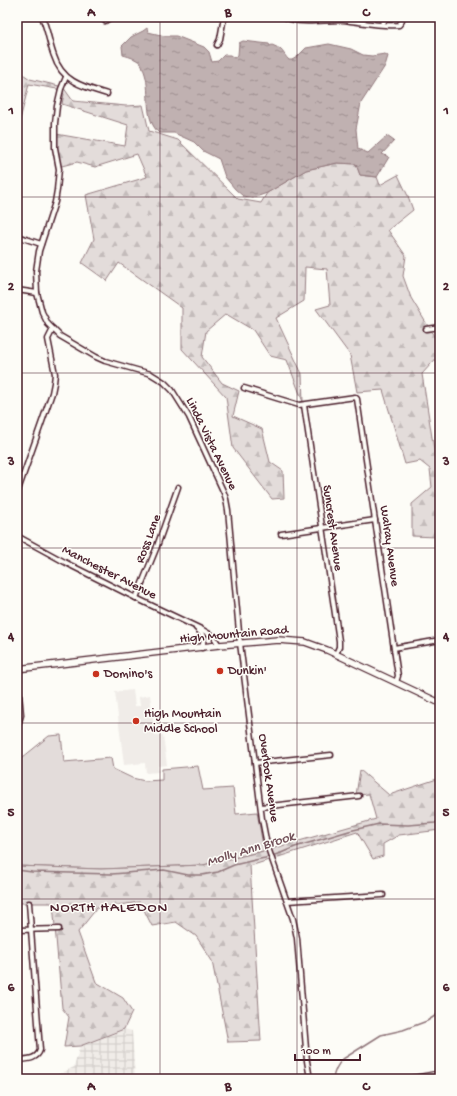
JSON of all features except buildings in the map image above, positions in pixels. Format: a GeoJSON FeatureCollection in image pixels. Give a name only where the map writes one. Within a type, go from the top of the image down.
{"type":"FeatureCollection","features":[{"type":"Feature","properties":{"kind":"street"},"geometry":{"type":"LineString","coordinates":[[42,17],[46,26],[56,64],[61,72],[66,77],[84,87],[107,94]]}},
{"type":"Feature","properties":{"kind":"street"},"geometry":{"type":"LineString","coordinates":[[105,22],[111,17]]}},
{"type":"Feature","properties":{"kind":"street"},"geometry":{"type":"LineString","coordinates":[[217,45],[220,39],[224,17]]}},
{"type":"Feature","properties":{"kind":"street"},"geometry":{"type":"LineString","coordinates":[[285,17],[302,21],[331,19],[391,26],[399,25],[402,21],[401,17]]}},
{"type":"Feature","properties":{"kind":"street"},"geometry":{"type":"LineString","coordinates":[[382,24],[387,17]]}},
{"type":"Feature","properties":{"kind":"street","name":"Linda Vista Avenue"},"geometry":{"type":"LineString","coordinates":[[66,77],[61,89],[55,123],[55,148],[59,169],[57,190],[55,202],[41,244],[36,271],[37,293],[42,312],[48,324],[60,336],[96,357],[154,376],[164,382],[172,390],[189,416],[226,499],[240,643]]}},
{"type":"Feature","properties":{"kind":"street"},"geometry":{"type":"LineString","coordinates":[[17,236],[41,244]]}},
{"type":"Feature","properties":{"kind":"street"},"geometry":{"type":"LineString","coordinates":[[17,290],[37,293]]}},
{"type":"Feature","properties":{"kind":"street"},"geometry":{"type":"LineString","coordinates":[[426,329],[440,327]]}},
{"type":"Feature","properties":{"kind":"street"},"geometry":{"type":"LineString","coordinates":[[17,493],[52,393],[55,374],[48,339],[53,329]]}},
{"type":"Feature","properties":{"kind":"street"},"geometry":{"type":"LineString","coordinates":[[244,388],[298,405],[304,405]]}},
{"type":"Feature","properties":{"kind":"street","name":"Walray Avenue"},"geometry":{"type":"LineString","coordinates":[[304,405],[354,397],[357,399],[398,676],[396,682]]}},
{"type":"Feature","properties":{"kind":"street","name":"Suncrest Avenue"},"geometry":{"type":"LineString","coordinates":[[304,405],[339,647],[336,654]]}},
{"type":"Feature","properties":{"kind":"street","name":"Ross Lane"},"geometry":{"type":"LineString","coordinates":[[136,598],[156,549],[178,487]]}},
{"type":"Feature","properties":{"kind":"street"},"geometry":{"type":"LineString","coordinates":[[281,534],[375,520]]}},
{"type":"Feature","properties":{"kind":"street","name":"Manchester Avenue"},"geometry":{"type":"LineString","coordinates":[[17,536],[72,566],[207,632],[215,638],[219,645]]}},
{"type":"Feature","properties":{"kind":"street"},"geometry":{"type":"LineString","coordinates":[[193,625],[203,636],[204,641],[202,648]]}},
{"type":"Feature","properties":{"kind":"street","name":"High Mountain Road"},"geometry":{"type":"LineString","coordinates":[[17,669],[219,645],[287,640],[313,644],[440,703]]}},
{"type":"Feature","properties":{"kind":"street"},"geometry":{"type":"LineString","coordinates":[[394,648],[440,640]]}},
{"type":"Feature","properties":{"kind":"street","name":"Overlook Avenue"},"geometry":{"type":"LineString","coordinates":[[240,643],[267,845],[293,919],[297,938],[308,1072],[310,1079]]}},
{"type":"Feature","properties":{"kind":"street"},"geometry":{"type":"LineString","coordinates":[[17,672],[21,715],[17,725]]}},
{"type":"Feature","properties":{"kind":"street"},"geometry":{"type":"LineString","coordinates":[[255,763],[332,755]]}},
{"type":"Feature","properties":{"kind":"street"},"geometry":{"type":"LineString","coordinates":[[261,807],[359,796]]}},
{"type":"Feature","properties":{"kind":"street"},"geometry":{"type":"LineString","coordinates":[[287,901],[382,895]]}},
{"type":"Feature","properties":{"kind":"street"},"geometry":{"type":"LineString","coordinates":[[17,1060],[31,1059],[39,1053],[40,1050],[30,904]]}},
{"type":"Feature","properties":{"kind":"street"},"geometry":{"type":"LineString","coordinates":[[17,930],[60,929]]}},
{"type":"Feature","properties":{"kind":"street"},"geometry":{"type":"LineString","coordinates":[[411,1079],[440,1074]]}},
{"type":"Feature","properties":{"kind":"shaded area","name":"High Mountain Middle School"},"geometry":{"type":"Polygon","coordinates":[[[133,690],[135,706],[140,706],[139,697],[150,695],[155,735],[163,735],[167,765],[158,766],[159,772],[146,773],[145,763],[124,765],[115,692],[133,690]]]}},
{"type":"Feature","properties":{"kind":"shaded area"},"geometry":{"type":"Polygon","coordinates":[[[124,1029],[132,1031],[135,1079],[49,1079],[74,1067],[80,1046],[124,1029]]]}},
{"type":"Feature","properties":{"kind":"green space"},"geometry":{"type":"Polygon","coordinates":[[[17,70],[30,79],[63,87],[73,101],[126,106],[143,105],[149,131],[178,140],[238,199],[261,203],[267,193],[306,170],[337,163],[356,164],[360,175],[377,177],[380,185],[398,175],[413,210],[388,230],[406,256],[403,276],[411,298],[440,346],[440,354],[422,374],[437,469],[440,468],[440,543],[437,537],[412,536],[412,504],[432,487],[430,469],[420,461],[405,464],[383,390],[357,392],[350,355],[316,309],[330,305],[327,269],[305,267],[304,301],[276,318],[302,374],[303,402],[287,360],[270,356],[253,330],[226,314],[206,331],[202,357],[222,383],[239,391],[233,416],[262,429],[270,462],[283,471],[284,498],[272,499],[233,448],[226,397],[182,349],[182,308],[119,263],[107,281],[82,263],[94,239],[86,195],[147,177],[137,154],[95,167],[77,162],[58,167],[56,134],[125,146],[128,125],[62,104],[64,94],[57,89],[29,84],[17,132],[17,70]]]}},
{"type":"Feature","properties":{"kind":"green space"},"geometry":{"type":"Polygon","coordinates":[[[61,735],[64,762],[111,758],[113,769],[132,778],[145,781],[162,780],[162,769],[198,766],[203,790],[233,788],[236,814],[257,812],[264,851],[203,865],[101,869],[17,866],[17,762],[49,736],[61,735]]]}},
{"type":"Feature","properties":{"kind":"green space"},"geometry":{"type":"Polygon","coordinates":[[[360,770],[389,795],[440,778],[440,830],[399,835],[383,844],[383,856],[373,859],[357,832],[250,866],[261,1041],[228,1042],[212,961],[196,936],[176,922],[152,926],[140,902],[97,908],[78,932],[96,982],[123,998],[132,1012],[124,1029],[80,1046],[64,1047],[69,1017],[62,1008],[53,903],[17,903],[17,866],[101,869],[203,865],[264,851],[376,819],[369,794],[356,795],[360,770]]]}},
{"type":"Feature","properties":{"kind":"water"},"geometry":{"type":"Polygon","coordinates":[[[147,28],[148,32],[165,36],[176,36],[204,47],[209,52],[212,62],[218,61],[224,55],[230,55],[234,58],[238,55],[239,43],[243,41],[269,44],[270,46],[272,45],[281,50],[289,60],[297,57],[306,48],[329,44],[351,49],[363,55],[372,56],[385,54],[388,56],[385,66],[361,103],[356,129],[358,149],[368,153],[387,136],[394,141],[382,154],[389,157],[377,177],[360,175],[356,164],[337,163],[306,170],[267,193],[253,198],[243,196],[225,177],[219,159],[203,151],[194,142],[174,133],[159,133],[154,127],[149,113],[147,82],[142,65],[131,57],[123,55],[122,46],[131,37],[147,28]]]}},
{"type":"Feature","properties":{"kind":"waterway","name":"Molly Ann Brook"},"geometry":{"type":"LineString","coordinates":[[17,870],[32,872],[112,874],[164,870],[188,875],[202,875],[218,872],[234,865],[265,858],[295,847],[349,831],[379,824],[408,825],[435,823],[440,821]]}},
{"type":"Feature","properties":{"kind":"waterway"},"geometry":{"type":"LineString","coordinates":[[333,1079],[336,1068],[343,1059],[381,1035],[403,1030],[427,1021],[438,1014],[440,1009]]}},
{"type":"Feature","properties":{"kind":"place","name":"Dunkin'"},"geometry":{"type":"Point","coordinates":[220,671]}},
{"type":"Feature","properties":{"kind":"place","name":"Domino's"},"geometry":{"type":"Point","coordinates":[96,674]}},
{"type":"Feature","properties":{"kind":"place","name":"High Mountain Middle School"},"geometry":{"type":"Point","coordinates":[136,721]}},
{"type":"Feature","properties":{"kind":"district","name":"NORTH HALEDON"},"geometry":{"type":"Point","coordinates":[109,908]}}]}
